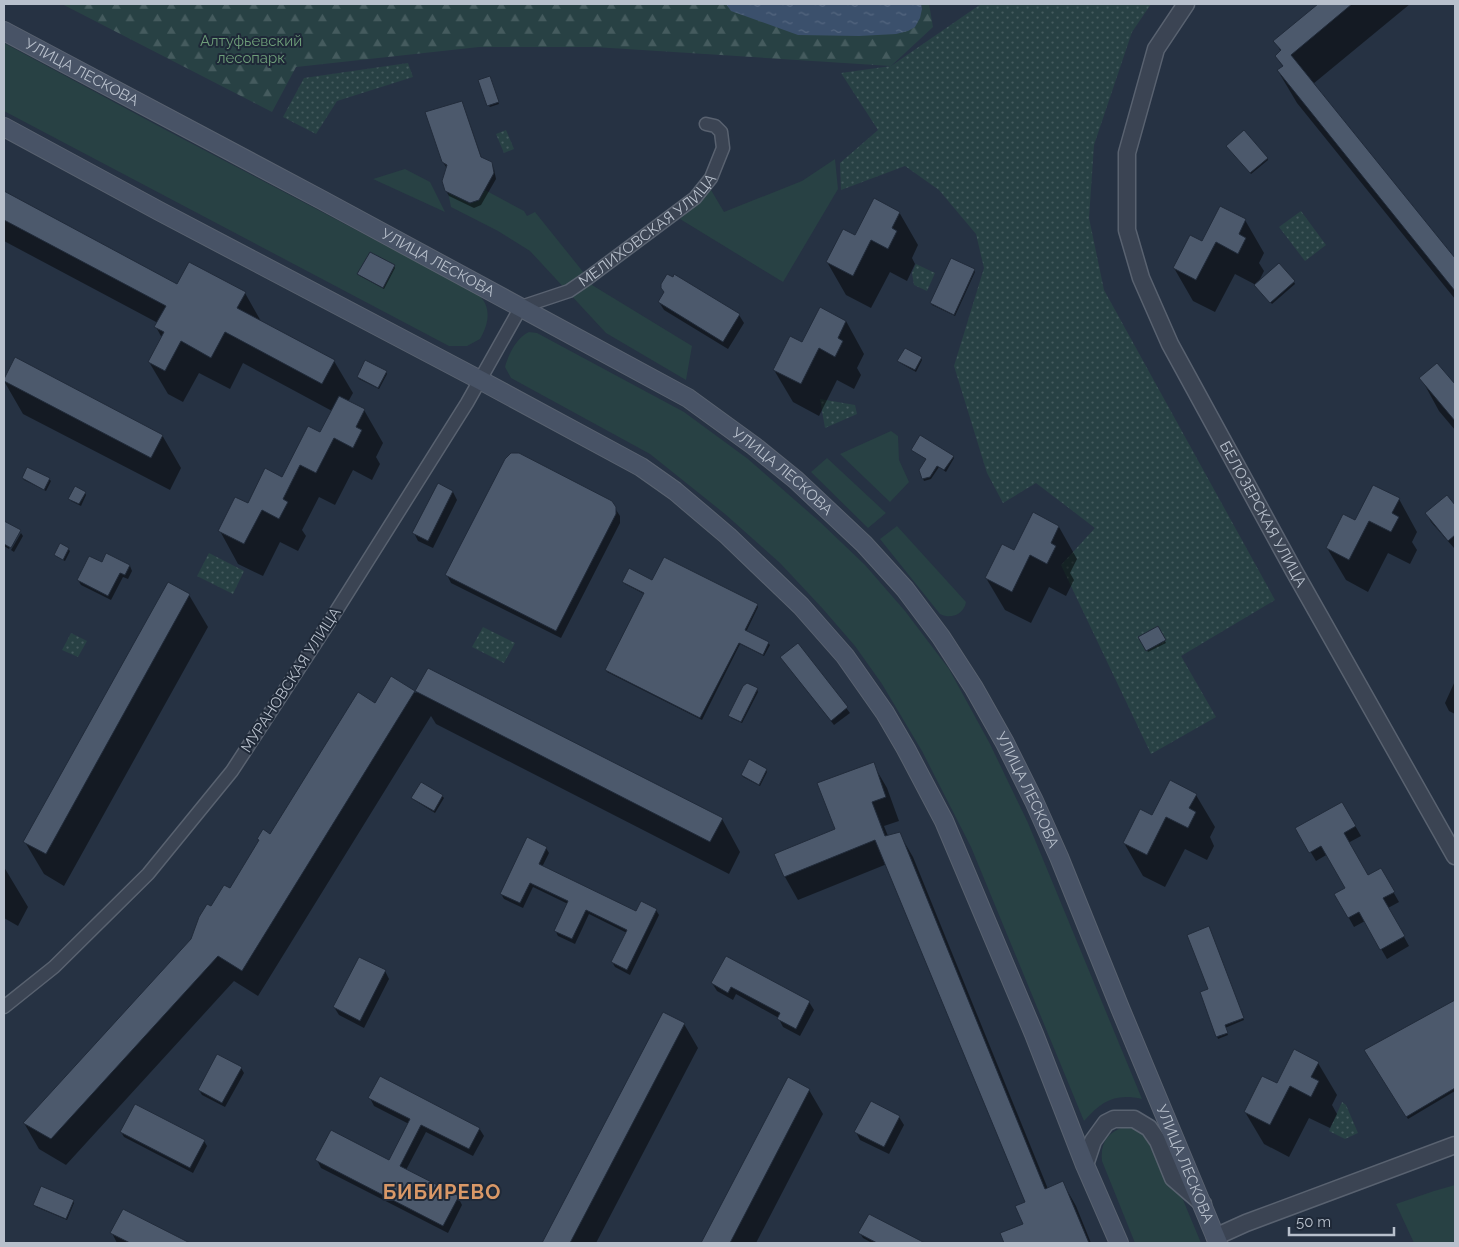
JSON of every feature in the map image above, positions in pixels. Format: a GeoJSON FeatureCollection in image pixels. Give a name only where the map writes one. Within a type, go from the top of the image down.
{"type":"FeatureCollection","features":[{"type":"Feature","properties":{"kind":"main road","name":"УЛИЦА ЛЕСКОВА"},"geometry":{"type":"LineString","coordinates":[[4,31],[688,398],[754,446],[796,480],[864,544],[905,590],[941,637],[974,688],[1005,743],[1059,857],[1217,1240]]}},
{"type":"Feature","properties":{"kind":"main road"},"geometry":{"type":"LineString","coordinates":[[4,127],[641,466],[675,491],[728,536],[801,606],[845,656],[885,713],[944,821],[1034,1034],[1085,1165],[1119,1243]]}},
{"type":"Feature","properties":{"kind":"street","name":"БЕЛОЗЕРСКАЯ УЛИЦА"},"geometry":{"type":"LineString","coordinates":[[1186,4],[1156,49],[1127,153],[1127,230],[1140,278],[1170,344],[1455,856]]}},
{"type":"Feature","properties":{"kind":"street","name":"МЕЛИХОВСКАЯ УЛИЦА"},"geometry":{"type":"LineString","coordinates":[[521,307],[569,291],[695,198],[711,178],[722,148],[721,132],[715,126],[706,124]]}},
{"type":"Feature","properties":{"kind":"street","name":"МУРАНОВСКАЯ УЛИЦА"},"geometry":{"type":"LineString","coordinates":[[4,1007],[54,966],[148,874],[232,771],[328,624],[462,412],[521,307]]}},
{"type":"Feature","properties":{"kind":"street"},"geometry":{"type":"LineString","coordinates":[[1085,1165],[1093,1141],[1106,1123],[1114,1120],[1134,1119],[1149,1128],[1158,1142],[1174,1178],[1203,1204]]}},
{"type":"Feature","properties":{"kind":"street"},"geometry":{"type":"LineString","coordinates":[[1217,1240],[1246,1223],[1455,1145]]}},
{"type":"Feature","properties":{"kind":"green space","name":"Алтуфьевский лесопарк"},"geometry":{"type":"Polygon","coordinates":[[[62,4],[726,4],[732,11],[922,9],[921,4],[929,4],[933,27],[891,66],[595,47],[479,47],[296,67],[272,112],[62,4]]]}},
{"type":"Feature","properties":{"kind":"green space"},"geometry":{"type":"Polygon","coordinates":[[[981,4],[1151,4],[1132,32],[1094,145],[1089,218],[1104,290],[1275,600],[1181,656],[1216,717],[1151,754],[1061,565],[1095,528],[1036,483],[1003,503],[987,473],[954,366],[984,268],[976,234],[939,190],[905,166],[841,190],[840,163],[878,130],[841,73],[891,66],[981,4]]]}},
{"type":"Feature","properties":{"kind":"green space"},"geometry":{"type":"Polygon","coordinates":[[[4,43],[478,294],[485,304],[488,315],[480,339],[467,346],[449,346],[4,111],[4,43]]]}},
{"type":"Feature","properties":{"kind":"green space"},"geometry":{"type":"Polygon","coordinates":[[[408,63],[413,77],[337,101],[316,134],[283,117],[304,78],[408,63]]]}},
{"type":"Feature","properties":{"kind":"green space"},"geometry":{"type":"Polygon","coordinates":[[[506,130],[514,149],[504,153],[496,134],[506,130]]]}},
{"type":"Feature","properties":{"kind":"green space"},"geometry":{"type":"Polygon","coordinates":[[[835,159],[838,189],[783,282],[680,219],[711,190],[724,212],[802,181],[835,159]]]}},
{"type":"Feature","properties":{"kind":"green space"},"geometry":{"type":"Polygon","coordinates":[[[405,169],[430,182],[445,212],[373,179],[405,169]]]}},
{"type":"Feature","properties":{"kind":"green space"},"geometry":{"type":"Polygon","coordinates":[[[485,190],[524,211],[527,216],[535,212],[592,285],[692,346],[686,380],[606,333],[530,251],[498,231],[451,207],[448,192],[470,203],[479,200],[485,190]]]}},
{"type":"Feature","properties":{"kind":"green space"},"geometry":{"type":"Polygon","coordinates":[[[1301,211],[1326,245],[1305,261],[1279,227],[1301,211]]]}},
{"type":"Feature","properties":{"kind":"green space"},"geometry":{"type":"Polygon","coordinates":[[[916,264],[935,273],[927,291],[914,285],[912,273],[916,264]]]}},
{"type":"Feature","properties":{"kind":"green space"},"geometry":{"type":"Polygon","coordinates":[[[529,332],[537,333],[684,412],[748,459],[820,522],[865,565],[905,611],[949,669],[990,744],[1028,823],[1142,1099],[1124,1097],[1110,1100],[1097,1108],[1084,1121],[971,847],[922,751],[882,684],[855,646],[823,609],[780,563],[725,514],[650,454],[511,378],[505,367],[508,357],[517,342],[529,332]]]}},
{"type":"Feature","properties":{"kind":"green space"},"geometry":{"type":"Polygon","coordinates":[[[820,399],[855,405],[857,414],[825,428],[820,399]]]}},
{"type":"Feature","properties":{"kind":"green space"},"geometry":{"type":"Polygon","coordinates":[[[891,431],[898,436],[899,460],[909,482],[890,502],[840,454],[891,431]]]}},
{"type":"Feature","properties":{"kind":"green space"},"geometry":{"type":"Polygon","coordinates":[[[827,458],[886,513],[868,528],[811,472],[827,458]]]}},
{"type":"Feature","properties":{"kind":"green space"},"geometry":{"type":"Polygon","coordinates":[[[897,526],[966,602],[960,613],[953,616],[940,614],[880,539],[897,526]]]}},
{"type":"Feature","properties":{"kind":"green space"},"geometry":{"type":"Polygon","coordinates":[[[209,553],[244,571],[233,594],[197,576],[209,553]]]}},
{"type":"Feature","properties":{"kind":"green space"},"geometry":{"type":"Polygon","coordinates":[[[483,627],[515,643],[504,663],[472,647],[483,627]]]}},
{"type":"Feature","properties":{"kind":"green space"},"geometry":{"type":"Polygon","coordinates":[[[71,633],[87,641],[78,657],[62,650],[71,633]]]}},
{"type":"Feature","properties":{"kind":"green space"},"geometry":{"type":"Polygon","coordinates":[[[1342,1102],[1346,1105],[1358,1133],[1345,1139],[1329,1131],[1342,1102]]]}},
{"type":"Feature","properties":{"kind":"green space"},"geometry":{"type":"Polygon","coordinates":[[[1126,1126],[1136,1127],[1145,1131],[1181,1195],[1201,1243],[1135,1243],[1102,1161],[1102,1148],[1106,1139],[1114,1131],[1126,1126]]]}},
{"type":"Feature","properties":{"kind":"green space"},"geometry":{"type":"Polygon","coordinates":[[[1455,1185],[1455,1243],[1414,1243],[1396,1204],[1455,1185]]]}},
{"type":"Feature","properties":{"kind":"water"},"geometry":{"type":"Polygon","coordinates":[[[726,4],[921,4],[922,9],[915,27],[896,34],[859,36],[798,35],[731,11],[726,4]]]}},
{"type":"Feature","properties":{"kind":"building"},"geometry":{"type":"Polygon","coordinates":[[[1318,4],[1352,4],[1291,55],[1455,258],[1455,291],[1277,70],[1283,66],[1275,56],[1281,50],[1273,41],[1318,4]]]}},
{"type":"Feature","properties":{"kind":"building"},"geometry":{"type":"Polygon","coordinates":[[[490,76],[499,102],[487,106],[478,80],[490,76]]]}},
{"type":"Feature","properties":{"kind":"building"},"geometry":{"type":"Polygon","coordinates":[[[462,101],[481,157],[492,162],[494,173],[479,200],[470,203],[445,191],[442,181],[447,165],[442,162],[425,112],[462,101]]]}},
{"type":"Feature","properties":{"kind":"building"},"geometry":{"type":"Polygon","coordinates":[[[1244,130],[1268,158],[1250,173],[1226,146],[1244,130]]]}},
{"type":"Feature","properties":{"kind":"building"},"geometry":{"type":"Polygon","coordinates":[[[4,191],[177,284],[189,262],[246,292],[237,308],[335,360],[322,384],[225,332],[211,358],[181,341],[165,371],[148,362],[164,332],[154,327],[166,306],[4,220],[4,191]]]}},
{"type":"Feature","properties":{"kind":"building"},"geometry":{"type":"Polygon","coordinates":[[[874,198],[900,212],[892,228],[897,231],[888,249],[871,240],[853,276],[826,262],[843,229],[855,235],[874,198]]]}},
{"type":"Feature","properties":{"kind":"building"},"geometry":{"type":"Polygon","coordinates":[[[1220,206],[1246,219],[1239,234],[1246,238],[1238,254],[1216,242],[1196,280],[1173,268],[1190,235],[1202,241],[1220,206]]]}},
{"type":"Feature","properties":{"kind":"building"},"geometry":{"type":"Polygon","coordinates":[[[370,252],[395,265],[383,288],[357,274],[370,252]]]}},
{"type":"Feature","properties":{"kind":"building"},"geometry":{"type":"Polygon","coordinates":[[[951,258],[975,269],[954,315],[930,303],[951,258]]]}},
{"type":"Feature","properties":{"kind":"building"},"geometry":{"type":"Polygon","coordinates":[[[1279,263],[1295,281],[1270,303],[1254,285],[1279,263]]]}},
{"type":"Feature","properties":{"kind":"building"},"geometry":{"type":"Polygon","coordinates":[[[667,274],[673,277],[674,274],[740,314],[723,342],[658,302],[664,292],[661,284],[667,274]]]}},
{"type":"Feature","properties":{"kind":"building"},"geometry":{"type":"Polygon","coordinates":[[[820,307],[846,321],[838,338],[843,341],[835,357],[819,348],[801,384],[773,370],[790,336],[802,342],[820,307]]]}},
{"type":"Feature","properties":{"kind":"building"},"geometry":{"type":"Polygon","coordinates":[[[905,348],[922,357],[915,370],[897,361],[905,348]]]}},
{"type":"Feature","properties":{"kind":"building"},"geometry":{"type":"Polygon","coordinates":[[[15,357],[163,435],[151,458],[4,381],[15,357]]]}},
{"type":"Feature","properties":{"kind":"building"},"geometry":{"type":"Polygon","coordinates":[[[365,360],[387,371],[378,388],[357,377],[365,360]]]}},
{"type":"Feature","properties":{"kind":"building"},"geometry":{"type":"Polygon","coordinates":[[[1437,363],[1455,384],[1455,421],[1419,378],[1437,363]]]}},
{"type":"Feature","properties":{"kind":"building"},"geometry":{"type":"Polygon","coordinates":[[[339,396],[365,409],[356,427],[362,430],[353,448],[334,438],[316,473],[300,465],[283,499],[288,502],[279,519],[262,510],[244,544],[218,531],[235,497],[248,503],[265,468],[282,477],[308,426],[320,432],[339,396]]]}},
{"type":"Feature","properties":{"kind":"building"},"geometry":{"type":"Polygon","coordinates":[[[920,435],[954,456],[944,470],[937,466],[930,477],[922,479],[919,470],[926,459],[911,450],[920,435]]]}},
{"type":"Feature","properties":{"kind":"building"},"geometry":{"type":"Polygon","coordinates":[[[511,453],[519,453],[612,501],[616,507],[616,514],[556,631],[445,575],[505,459],[511,453]]]}},
{"type":"Feature","properties":{"kind":"building"},"geometry":{"type":"Polygon","coordinates":[[[27,467],[50,478],[44,490],[22,478],[27,467]]]}},
{"type":"Feature","properties":{"kind":"building"},"geometry":{"type":"Polygon","coordinates":[[[438,483],[453,491],[428,541],[412,533],[438,483]]]}},
{"type":"Feature","properties":{"kind":"building"},"geometry":{"type":"Polygon","coordinates":[[[1373,485],[1400,498],[1392,513],[1399,517],[1391,532],[1369,521],[1349,560],[1326,548],[1343,514],[1355,520],[1373,485]]]}},
{"type":"Feature","properties":{"kind":"building"},"geometry":{"type":"Polygon","coordinates":[[[75,486],[86,492],[79,504],[68,499],[75,486]]]}},
{"type":"Feature","properties":{"kind":"building"},"geometry":{"type":"Polygon","coordinates":[[[1447,495],[1455,505],[1455,535],[1448,541],[1425,513],[1447,495]]]}},
{"type":"Feature","properties":{"kind":"building"},"geometry":{"type":"Polygon","coordinates":[[[1033,512],[1059,526],[1051,543],[1056,546],[1047,564],[1030,555],[1012,592],[985,578],[1002,544],[1014,550],[1033,512]]]}},
{"type":"Feature","properties":{"kind":"building"},"geometry":{"type":"Polygon","coordinates":[[[4,521],[21,530],[11,548],[4,544],[4,521]]]}},
{"type":"Feature","properties":{"kind":"building"},"geometry":{"type":"Polygon","coordinates":[[[60,543],[69,548],[63,560],[54,555],[60,543]]]}},
{"type":"Feature","properties":{"kind":"building"},"geometry":{"type":"Polygon","coordinates":[[[106,553],[130,565],[125,575],[120,573],[108,596],[77,580],[89,556],[102,562],[106,553]]]}},
{"type":"Feature","properties":{"kind":"building"},"geometry":{"type":"Polygon","coordinates":[[[664,557],[758,604],[745,630],[769,642],[763,655],[739,643],[700,718],[605,670],[644,593],[622,582],[629,568],[652,580],[664,557]]]}},
{"type":"Feature","properties":{"kind":"building"},"geometry":{"type":"Polygon","coordinates":[[[168,582],[190,594],[46,854],[23,842],[168,582]]]}},
{"type":"Feature","properties":{"kind":"building"},"geometry":{"type":"Polygon","coordinates":[[[1158,626],[1166,640],[1146,651],[1138,637],[1158,626]]]}},
{"type":"Feature","properties":{"kind":"building"},"geometry":{"type":"Polygon","coordinates":[[[798,643],[848,707],[831,721],[780,657],[798,643]]]}},
{"type":"Feature","properties":{"kind":"building"},"geometry":{"type":"Polygon","coordinates":[[[428,668],[723,818],[710,842],[415,691],[428,668]]]}},
{"type":"Feature","properties":{"kind":"building"},"geometry":{"type":"Polygon","coordinates":[[[391,676],[415,691],[242,971],[218,956],[51,1139],[23,1123],[191,939],[199,917],[207,904],[211,906],[224,885],[230,888],[259,840],[257,839],[263,829],[270,834],[358,692],[375,703],[391,676]]]}},
{"type":"Feature","properties":{"kind":"building"},"geometry":{"type":"Polygon","coordinates":[[[747,683],[758,688],[741,722],[728,716],[743,686],[747,683]]]}},
{"type":"Feature","properties":{"kind":"building"},"geometry":{"type":"Polygon","coordinates":[[[749,759],[767,769],[759,785],[741,775],[749,759]]]}},
{"type":"Feature","properties":{"kind":"building"},"geometry":{"type":"Polygon","coordinates":[[[874,762],[886,797],[872,802],[885,836],[900,832],[1045,1189],[1063,1181],[1089,1243],[1004,1243],[1000,1233],[1023,1224],[1015,1206],[1025,1202],[875,840],[784,877],[774,854],[835,829],[817,783],[874,762]]]}},
{"type":"Feature","properties":{"kind":"building"},"geometry":{"type":"Polygon","coordinates":[[[1170,780],[1197,794],[1189,808],[1196,812],[1188,828],[1166,817],[1147,855],[1123,843],[1140,809],[1152,815],[1170,780]]]}},
{"type":"Feature","properties":{"kind":"building"},"geometry":{"type":"Polygon","coordinates":[[[421,782],[443,795],[434,811],[411,798],[421,782]]]}},
{"type":"Feature","properties":{"kind":"building"},"geometry":{"type":"Polygon","coordinates":[[[1342,802],[1356,826],[1344,833],[1368,875],[1381,868],[1395,892],[1383,898],[1405,936],[1380,950],[1359,912],[1348,918],[1334,894],[1345,888],[1321,846],[1309,853],[1295,828],[1342,802]]]}},
{"type":"Feature","properties":{"kind":"building"},"geometry":{"type":"Polygon","coordinates":[[[527,837],[547,847],[539,864],[636,911],[641,901],[657,909],[627,970],[611,962],[627,930],[586,910],[572,939],[554,931],[568,901],[530,883],[520,903],[500,894],[527,837]]]}},
{"type":"Feature","properties":{"kind":"building"},"geometry":{"type":"Polygon","coordinates":[[[1209,926],[1244,1018],[1225,1025],[1228,1033],[1216,1037],[1200,992],[1208,989],[1187,935],[1209,926]]]}},
{"type":"Feature","properties":{"kind":"building"},"geometry":{"type":"Polygon","coordinates":[[[726,956],[810,1001],[796,1029],[777,1019],[780,1013],[731,987],[728,993],[711,983],[726,956]]]}},
{"type":"Feature","properties":{"kind":"building"},"geometry":{"type":"Polygon","coordinates":[[[359,957],[386,970],[360,1021],[333,1007],[359,957]]]}},
{"type":"Feature","properties":{"kind":"building"},"geometry":{"type":"Polygon","coordinates":[[[1455,1000],[1455,1088],[1406,1117],[1364,1050],[1455,1000]]]}},
{"type":"Feature","properties":{"kind":"building"},"geometry":{"type":"Polygon","coordinates":[[[663,1012],[685,1023],[570,1243],[542,1243],[663,1012]]]}},
{"type":"Feature","properties":{"kind":"building"},"geometry":{"type":"Polygon","coordinates":[[[1294,1049],[1319,1062],[1311,1077],[1319,1081],[1311,1097],[1290,1086],[1270,1125],[1244,1112],[1262,1076],[1277,1083],[1294,1049]]]}},
{"type":"Feature","properties":{"kind":"building"},"geometry":{"type":"Polygon","coordinates":[[[217,1054],[242,1067],[222,1103],[198,1090],[217,1054]]]}},
{"type":"Feature","properties":{"kind":"building"},"geometry":{"type":"Polygon","coordinates":[[[380,1076],[480,1128],[469,1149],[421,1125],[400,1166],[459,1196],[443,1226],[315,1160],[331,1130],[389,1160],[410,1119],[368,1098],[380,1076]]]}},
{"type":"Feature","properties":{"kind":"building"},"geometry":{"type":"Polygon","coordinates":[[[788,1077],[810,1089],[730,1243],[701,1243],[788,1077]]]}},
{"type":"Feature","properties":{"kind":"building"},"geometry":{"type":"Polygon","coordinates":[[[871,1101],[900,1116],[884,1147],[854,1132],[871,1101]]]}},
{"type":"Feature","properties":{"kind":"building"},"geometry":{"type":"Polygon","coordinates":[[[135,1104],[205,1140],[190,1168],[120,1132],[135,1104]]]}},
{"type":"Feature","properties":{"kind":"building"},"geometry":{"type":"Polygon","coordinates":[[[41,1186],[74,1200],[66,1219],[33,1205],[41,1186]]]}},
{"type":"Feature","properties":{"kind":"building"},"geometry":{"type":"Polygon","coordinates":[[[123,1209],[190,1243],[130,1243],[110,1233],[123,1209]]]}},
{"type":"Feature","properties":{"kind":"building"},"geometry":{"type":"Polygon","coordinates":[[[869,1214],[925,1243],[877,1243],[858,1233],[869,1214]]]}},
{"type":"Feature","properties":{"kind":"district","name":"БИБИРЕВО"},"geometry":{"type":"Point","coordinates":[442,1192]}}]}
